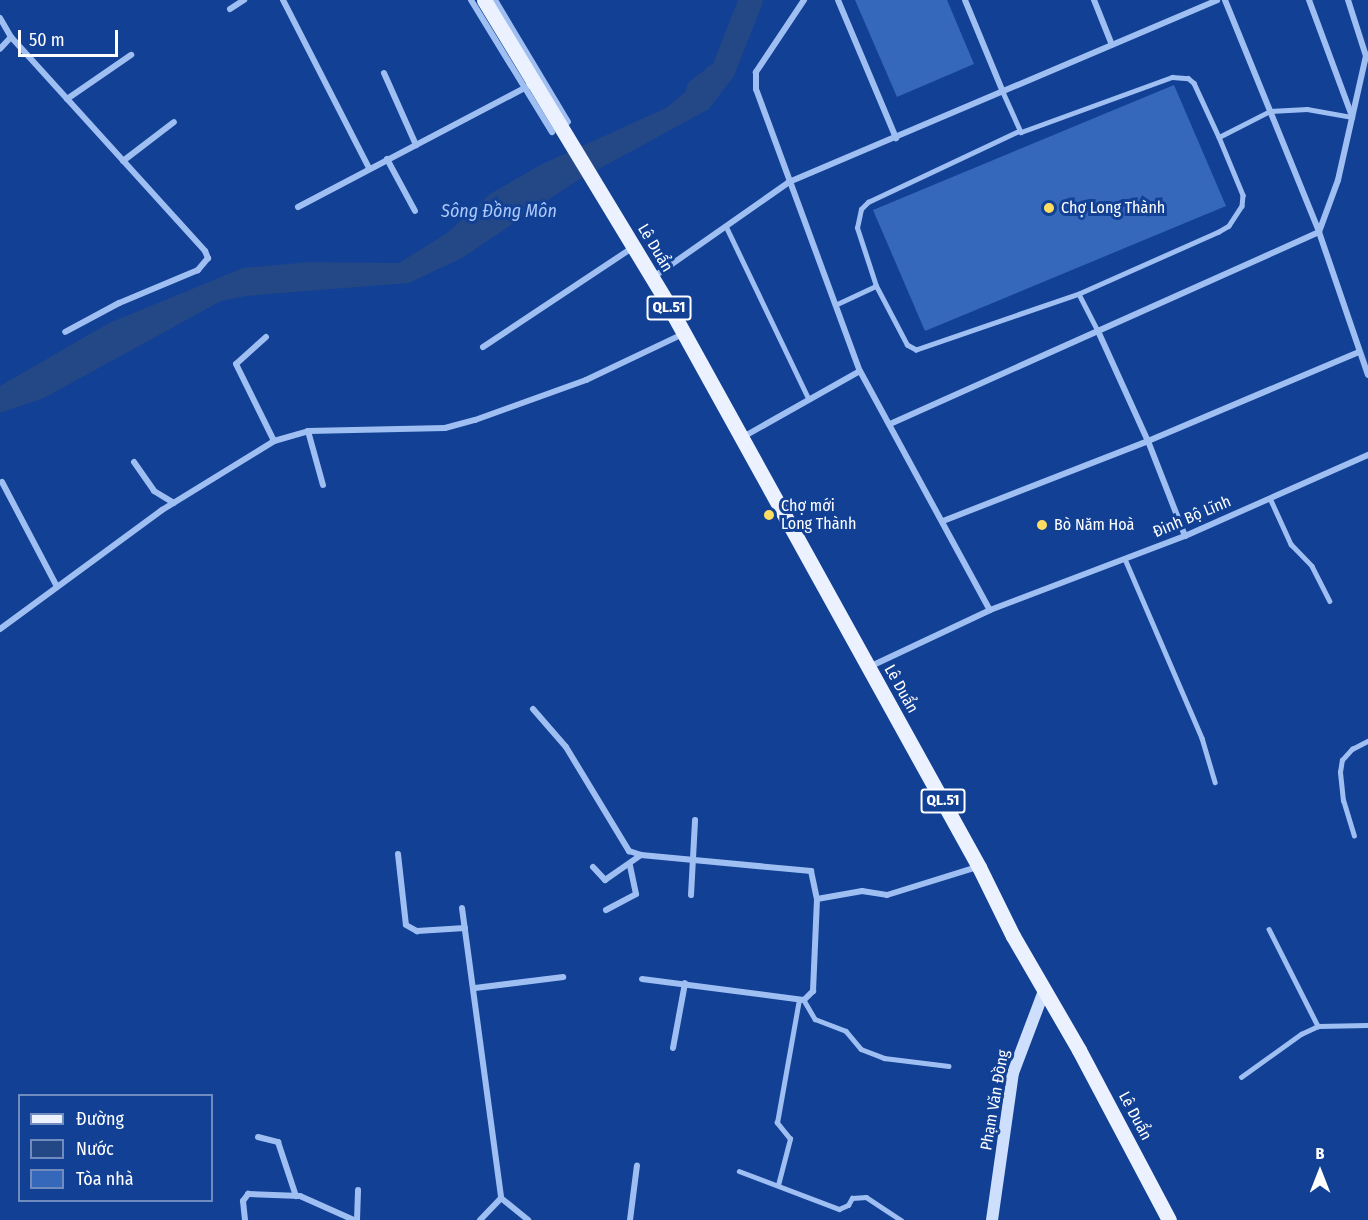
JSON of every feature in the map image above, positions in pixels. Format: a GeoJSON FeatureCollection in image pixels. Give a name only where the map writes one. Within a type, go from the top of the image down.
{"type":"FeatureCollection","features":[{"type":"Feature","properties":{"kind":"main road","name":"QL.51"},"geometry":{"type":"LineString","coordinates":[[484,0],[530,85],[560,127]]}},
{"type":"Feature","properties":{"kind":"main road","name":"Lê Duẩn"},"geometry":{"type":"LineString","coordinates":[[560,127],[634,247],[684,334],[979,867],[1044,991],[1170,1220]]}},
{"type":"Feature","properties":{"kind":"main road","name":"Phạm Văn Đồng"},"geometry":{"type":"LineString","coordinates":[[992,1220],[1013,1073],[1044,991]]}},
{"type":"Feature","properties":{"kind":"street"},"geometry":{"type":"LineString","coordinates":[[230,9],[244,0]]}},
{"type":"Feature","properties":{"kind":"street"},"geometry":{"type":"LineString","coordinates":[[283,0],[369,168]]}},
{"type":"Feature","properties":{"kind":"street"},"geometry":{"type":"LineString","coordinates":[[298,207],[530,85],[471,0]]}},
{"type":"Feature","properties":{"kind":"street"},"geometry":{"type":"LineString","coordinates":[[495,0],[560,127]]}},
{"type":"Feature","properties":{"kind":"street"},"geometry":{"type":"LineString","coordinates":[[804,0],[756,72],[756,89],[860,371],[990,610]]}},
{"type":"Feature","properties":{"kind":"street"},"geometry":{"type":"LineString","coordinates":[[838,0],[896,138]]}},
{"type":"Feature","properties":{"kind":"street"},"geometry":{"type":"LineString","coordinates":[[965,0],[1003,92]]}},
{"type":"Feature","properties":{"kind":"street"},"geometry":{"type":"LineString","coordinates":[[1094,0],[1113,45]]}},
{"type":"Feature","properties":{"kind":"street"},"geometry":{"type":"LineString","coordinates":[[652,278],[789,182],[1217,0]]}},
{"type":"Feature","properties":{"kind":"street"},"geometry":{"type":"LineString","coordinates":[[1225,0],[1319,232],[1368,375]]}},
{"type":"Feature","properties":{"kind":"street"},"geometry":{"type":"LineString","coordinates":[[1309,0],[1352,117]]}},
{"type":"Feature","properties":{"kind":"street"},"geometry":{"type":"LineString","coordinates":[[890,424],[1319,232],[1338,180],[1366,56],[1348,0]]}},
{"type":"Feature","properties":{"kind":"street"},"geometry":{"type":"LineString","coordinates":[[0,18],[10,37],[205,250],[207,264],[90,317],[66,332]]}},
{"type":"Feature","properties":{"kind":"street"},"geometry":{"type":"LineString","coordinates":[[0,49],[10,37]]}},
{"type":"Feature","properties":{"kind":"street"},"geometry":{"type":"LineString","coordinates":[[67,99],[131,55]]}},
{"type":"Feature","properties":{"kind":"street"},"geometry":{"type":"LineString","coordinates":[[384,73],[416,145]]}},
{"type":"Feature","properties":{"kind":"street"},"geometry":{"type":"LineString","coordinates":[[123,161],[174,122]]}},
{"type":"Feature","properties":{"kind":"street"},"geometry":{"type":"LineString","coordinates":[[387,159],[415,211]]}},
{"type":"Feature","properties":{"kind":"street"},"geometry":{"type":"LineString","coordinates":[[483,348],[634,247]]}},
{"type":"Feature","properties":{"kind":"street"},"geometry":{"type":"LineString","coordinates":[[1098,331],[1148,441],[1185,536]]}},
{"type":"Feature","properties":{"kind":"street"},"geometry":{"type":"LineString","coordinates":[[0,629],[56,585],[174,503],[274,441],[308,431],[445,428],[475,420],[586,380],[684,334]]}},
{"type":"Feature","properties":{"kind":"street"},"geometry":{"type":"LineString","coordinates":[[266,338],[236,364],[274,441]]}},
{"type":"Feature","properties":{"kind":"street"},"geometry":{"type":"LineString","coordinates":[[943,520],[1148,441],[1359,351]]}},
{"type":"Feature","properties":{"kind":"street"},"geometry":{"type":"LineString","coordinates":[[742,438],[860,371]]}},
{"type":"Feature","properties":{"kind":"street"},"geometry":{"type":"LineString","coordinates":[[308,431],[323,485]]}},
{"type":"Feature","properties":{"kind":"street","name":"Đinh Bộ Lĩnh"},"geometry":{"type":"LineString","coordinates":[[868,667],[990,610],[1185,536],[1368,455]]}},
{"type":"Feature","properties":{"kind":"street"},"geometry":{"type":"LineString","coordinates":[[134,462],[154,491],[174,503]]}},
{"type":"Feature","properties":{"kind":"street"},"geometry":{"type":"LineString","coordinates":[[2,482],[56,585]]}},
{"type":"Feature","properties":{"kind":"street"},"geometry":{"type":"LineString","coordinates":[[533,709],[566,747],[617,837],[629,851],[641,855],[694,858],[811,871],[817,899],[813,991],[801,1000],[642,979]]}},
{"type":"Feature","properties":{"kind":"street"},"geometry":{"type":"LineString","coordinates":[[691,895],[695,820]]}},
{"type":"Feature","properties":{"kind":"street"},"geometry":{"type":"LineString","coordinates":[[398,854],[406,925],[417,931],[465,928]]}},
{"type":"Feature","properties":{"kind":"street"},"geometry":{"type":"LineString","coordinates":[[593,867],[605,880],[630,865],[641,855]]}},
{"type":"Feature","properties":{"kind":"street"},"geometry":{"type":"LineString","coordinates":[[606,910],[636,894],[630,865]]}},
{"type":"Feature","properties":{"kind":"street"},"geometry":{"type":"LineString","coordinates":[[817,899],[862,891],[888,895],[979,867]]}},
{"type":"Feature","properties":{"kind":"street"},"geometry":{"type":"LineString","coordinates":[[462,908],[475,988],[501,1198],[528,1220]]}},
{"type":"Feature","properties":{"kind":"street"},"geometry":{"type":"LineString","coordinates":[[475,988],[563,977]]}},
{"type":"Feature","properties":{"kind":"street"},"geometry":{"type":"LineString","coordinates":[[673,1048],[686,983]]}},
{"type":"Feature","properties":{"kind":"street"},"geometry":{"type":"LineString","coordinates":[[258,1137],[278,1142],[296,1196]]}},
{"type":"Feature","properties":{"kind":"street"},"geometry":{"type":"LineString","coordinates":[[630,1220],[637,1165]]}},
{"type":"Feature","properties":{"kind":"street"},"geometry":{"type":"LineString","coordinates":[[244,1220],[244,1196],[296,1196],[355,1220],[358,1190]]}},
{"type":"Feature","properties":{"kind":"street"},"geometry":{"type":"LineString","coordinates":[[480,1220],[501,1198]]}},
{"type":"Feature","properties":{"kind":"lane"},"geometry":{"type":"LineString","coordinates":[[1180,77],[1194,83],[1219,137],[1243,195],[1242,206],[1229,226],[1079,294],[916,350],[907,345],[876,286],[857,228],[861,210],[868,202],[1019,131],[1180,77]]}},
{"type":"Feature","properties":{"kind":"lane"},"geometry":{"type":"LineString","coordinates":[[1003,92],[1019,131]]}},
{"type":"Feature","properties":{"kind":"lane"},"geometry":{"type":"LineString","coordinates":[[1219,137],[1270,111],[1307,109],[1352,117]]}},
{"type":"Feature","properties":{"kind":"lane"},"geometry":{"type":"LineString","coordinates":[[726,226],[809,399]]}},
{"type":"Feature","properties":{"kind":"lane"},"geometry":{"type":"LineString","coordinates":[[835,305],[876,286]]}},
{"type":"Feature","properties":{"kind":"lane"},"geometry":{"type":"LineString","coordinates":[[1079,294],[1098,331]]}},
{"type":"Feature","properties":{"kind":"lane"},"geometry":{"type":"LineString","coordinates":[[1270,498],[1291,544],[1312,566],[1329,601]]}},
{"type":"Feature","properties":{"kind":"lane"},"geometry":{"type":"LineString","coordinates":[[1125,559],[1202,738],[1215,782]]}},
{"type":"Feature","properties":{"kind":"lane"},"geometry":{"type":"LineString","coordinates":[[1354,836],[1342,801],[1340,772],[1342,760],[1352,749],[1368,741]]}},
{"type":"Feature","properties":{"kind":"lane"},"geometry":{"type":"LineString","coordinates":[[1269,929],[1318,1026]]}},
{"type":"Feature","properties":{"kind":"lane"},"geometry":{"type":"LineString","coordinates":[[801,1000],[815,1019],[846,1031],[861,1049],[884,1058],[949,1066]]}},
{"type":"Feature","properties":{"kind":"lane"},"geometry":{"type":"LineString","coordinates":[[778,1185],[790,1139],[777,1123],[801,1000]]}},
{"type":"Feature","properties":{"kind":"lane"},"geometry":{"type":"LineString","coordinates":[[1240,1077],[1318,1026],[1368,1025]]}},
{"type":"Feature","properties":{"kind":"lane"},"geometry":{"type":"LineString","coordinates":[[739,1171],[839,1209],[848,1205],[852,1198],[866,1197],[901,1220]]}},
{"type":"Feature","properties":{"kind":"water","name":"Sông Đồng Môn"},"geometry":{"type":"Polygon","coordinates":[[[708,66],[734,76],[709,109],[575,182],[462,258],[409,283],[246,296],[221,301],[44,398],[0,413],[0,386],[109,323],[243,268],[309,262],[399,263],[447,233],[490,194],[540,165],[666,108],[695,84],[708,66]]]}},
{"type":"Feature","properties":{"kind":"building"},"geometry":{"type":"Polygon","coordinates":[[[855,0],[947,0],[974,64],[897,97],[855,0]]]}},
{"type":"Feature","properties":{"kind":"building","name":"Chợ Long Thành"},"geometry":{"type":"Polygon","coordinates":[[[1174,85],[1226,206],[925,331],[873,210],[1174,85]]]}},
{"type":"Feature","properties":{"kind":"waterway","name":"Sông Đồng Môn"},"geometry":{"type":"LineString","coordinates":[[698,90],[723,71],[751,0]]}},
{"type":"Feature","properties":{"kind":"place","name":"Chợ Long Thành"},"geometry":{"type":"Point","coordinates":[1049,208]}},
{"type":"Feature","properties":{"kind":"place","name":"Chợ mới Long Thành"},"geometry":{"type":"Point","coordinates":[769,515]}},
{"type":"Feature","properties":{"kind":"place","name":"Bò Năm Hoà"},"geometry":{"type":"Point","coordinates":[1042,525]}}]}
